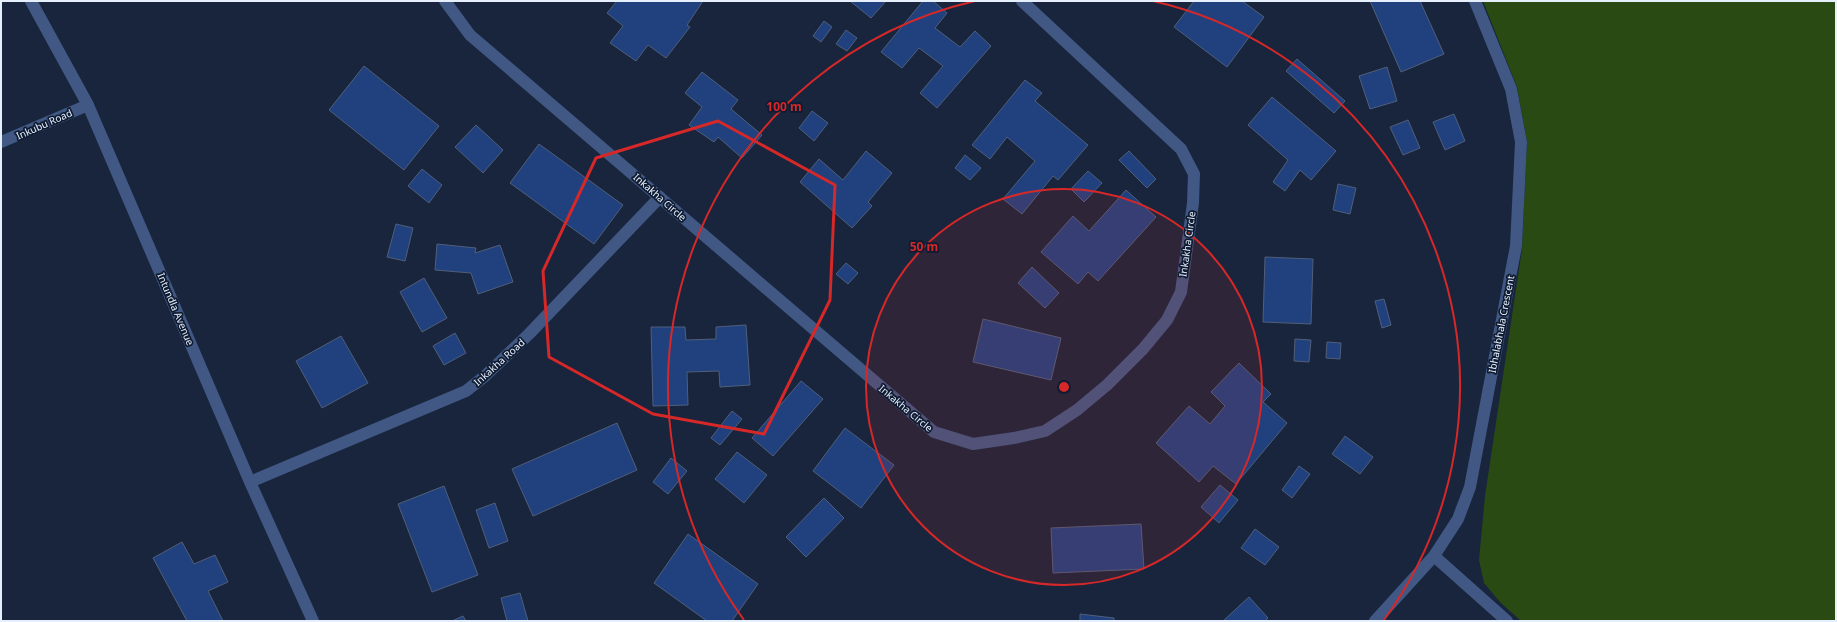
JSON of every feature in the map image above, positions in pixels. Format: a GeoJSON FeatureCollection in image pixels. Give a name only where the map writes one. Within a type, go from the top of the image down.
{"type":"FeatureCollection","features":[{"type":"Feature","properties":{"kind":"street","name":"Intundla Avenue"},"geometry":{"type":"LineString","coordinates":[[31,1],[88,105],[250,482],[313,621]]}},
{"type":"Feature","properties":{"kind":"street","name":"Inkakha Circle"},"geometry":{"type":"LineString","coordinates":[[445,1],[470,35],[934,432],[973,444],[1014,438],[1045,431],[1077,410],[1107,385],[1142,349],[1167,320],[1181,292],[1193,203],[1194,174],[1181,149],[1022,1]]}},
{"type":"Feature","properties":{"kind":"street","name":"Ibhalabhala Crescent"},"geometry":{"type":"LineString","coordinates":[[1375,621],[1434,556],[1458,519],[1470,488],[1516,246],[1521,142],[1512,89],[1475,1]]}},
{"type":"Feature","properties":{"kind":"street","name":"Inkubu Road"},"geometry":{"type":"LineString","coordinates":[[1,142],[88,105]]}},
{"type":"Feature","properties":{"kind":"street","name":"Inkakha Road"},"geometry":{"type":"LineString","coordinates":[[250,482],[466,391],[485,376],[529,334],[660,197]]}},
{"type":"Feature","properties":{"kind":"street"},"geometry":{"type":"LineString","coordinates":[[1434,556],[1507,621]]}},
{"type":"Feature","properties":{"kind":"highlighted area"},"geometry":{"type":"Polygon","coordinates":[[[718,121],[835,185],[830,300],[764,434],[653,414],[549,357],[543,271],[596,158],[718,121]]]}},
{"type":"Feature","properties":{"kind":"green space"},"geometry":{"type":"Polygon","coordinates":[[[1483,1],[1836,1],[1836,621],[1521,621],[1500,602],[1484,583],[1479,560],[1485,496],[1522,249],[1527,141],[1517,87],[1483,1]]]}},
{"type":"Feature","properties":{"kind":"building"},"geometry":{"type":"Polygon","coordinates":[[[617,1],[703,1],[687,25],[690,27],[666,58],[648,45],[636,61],[610,43],[623,26],[607,13],[617,1]]]}},
{"type":"Feature","properties":{"kind":"building"},"geometry":{"type":"Polygon","coordinates":[[[850,1],[886,1],[871,18],[850,1]]]}},
{"type":"Feature","properties":{"kind":"building"},"geometry":{"type":"Polygon","coordinates":[[[923,1],[933,1],[947,13],[935,28],[960,47],[975,31],[991,46],[937,108],[920,93],[943,66],[919,48],[902,68],[881,52],[923,1]]]}},
{"type":"Feature","properties":{"kind":"building"},"geometry":{"type":"Polygon","coordinates":[[[1194,1],[1242,1],[1264,17],[1227,67],[1174,27],[1194,1]]]}},
{"type":"Feature","properties":{"kind":"building"},"geometry":{"type":"Polygon","coordinates":[[[1370,1],[1420,1],[1444,54],[1401,72],[1370,1]]]}},
{"type":"Feature","properties":{"kind":"building"},"geometry":{"type":"Polygon","coordinates":[[[824,21],[832,27],[821,42],[813,36],[824,21]]]}},
{"type":"Feature","properties":{"kind":"building"},"geometry":{"type":"Polygon","coordinates":[[[846,30],[857,38],[847,51],[836,44],[846,30]]]}},
{"type":"Feature","properties":{"kind":"building"},"geometry":{"type":"Polygon","coordinates":[[[1297,59],[1345,101],[1334,113],[1286,71],[1297,59]]]}},
{"type":"Feature","properties":{"kind":"building"},"geometry":{"type":"Polygon","coordinates":[[[364,66],[439,126],[404,170],[329,110],[364,66]]]}},
{"type":"Feature","properties":{"kind":"building"},"geometry":{"type":"Polygon","coordinates":[[[1387,67],[1397,101],[1370,109],[1359,76],[1387,67]]]}},
{"type":"Feature","properties":{"kind":"building"},"geometry":{"type":"Polygon","coordinates":[[[702,72],[738,100],[731,109],[762,135],[742,158],[718,137],[714,142],[689,125],[702,107],[685,93],[702,72]]]}},
{"type":"Feature","properties":{"kind":"building"},"geometry":{"type":"Polygon","coordinates":[[[1025,80],[1042,93],[1035,101],[1088,145],[1058,180],[1053,176],[1022,214],[1003,199],[1035,161],[1007,137],[990,159],[972,145],[1025,80]]]}},
{"type":"Feature","properties":{"kind":"building"},"geometry":{"type":"Polygon","coordinates":[[[1272,97],[1336,151],[1311,180],[1300,170],[1285,191],[1273,182],[1288,160],[1248,125],[1272,97]]]}},
{"type":"Feature","properties":{"kind":"building"},"geometry":{"type":"Polygon","coordinates":[[[812,111],[828,123],[814,141],[799,128],[812,111]]]}},
{"type":"Feature","properties":{"kind":"building"},"geometry":{"type":"Polygon","coordinates":[[[1454,114],[1465,141],[1445,150],[1433,122],[1454,114]]]}},
{"type":"Feature","properties":{"kind":"building"},"geometry":{"type":"Polygon","coordinates":[[[1408,120],[1420,148],[1403,155],[1390,127],[1408,120]]]}},
{"type":"Feature","properties":{"kind":"building"},"geometry":{"type":"Polygon","coordinates":[[[476,125],[503,150],[483,173],[455,147],[476,125]]]}},
{"type":"Feature","properties":{"kind":"building"},"geometry":{"type":"Polygon","coordinates":[[[539,144],[623,205],[594,244],[510,183],[539,144]]]}},
{"type":"Feature","properties":{"kind":"building"},"geometry":{"type":"Polygon","coordinates":[[[866,151],[892,173],[868,202],[872,206],[852,228],[800,182],[819,159],[843,180],[866,151]]]}},
{"type":"Feature","properties":{"kind":"building"},"geometry":{"type":"Polygon","coordinates":[[[1129,151],[1156,179],[1147,188],[1119,160],[1129,151]]]}},
{"type":"Feature","properties":{"kind":"building"},"geometry":{"type":"Polygon","coordinates":[[[965,155],[981,168],[970,180],[955,168],[965,155]]]}},
{"type":"Feature","properties":{"kind":"building"},"geometry":{"type":"Polygon","coordinates":[[[422,169],[442,185],[429,203],[408,186],[422,169]]]}},
{"type":"Feature","properties":{"kind":"building"},"geometry":{"type":"Polygon","coordinates":[[[1088,171],[1102,183],[1084,202],[1071,189],[1088,171]]]}},
{"type":"Feature","properties":{"kind":"building"},"geometry":{"type":"Polygon","coordinates":[[[1338,184],[1356,188],[1350,214],[1333,210],[1338,184]]]}},
{"type":"Feature","properties":{"kind":"building"},"geometry":{"type":"Polygon","coordinates":[[[1126,190],[1156,217],[1098,281],[1088,272],[1078,284],[1041,252],[1073,216],[1089,231],[1126,190]]]}},
{"type":"Feature","properties":{"kind":"building"},"geometry":{"type":"Polygon","coordinates":[[[396,224],[413,228],[405,261],[387,257],[396,224]]]}},
{"type":"Feature","properties":{"kind":"building"},"geometry":{"type":"Polygon","coordinates":[[[437,244],[476,248],[475,253],[500,245],[513,282],[478,294],[471,273],[435,270],[437,244]]]}},
{"type":"Feature","properties":{"kind":"building"},"geometry":{"type":"Polygon","coordinates":[[[1265,257],[1313,259],[1311,324],[1263,322],[1265,257]]]}},
{"type":"Feature","properties":{"kind":"building"},"geometry":{"type":"Polygon","coordinates":[[[846,263],[858,273],[848,284],[836,274],[846,263]]]}},
{"type":"Feature","properties":{"kind":"building"},"geometry":{"type":"Polygon","coordinates":[[[1032,267],[1059,293],[1045,308],[1018,283],[1032,267]]]}},
{"type":"Feature","properties":{"kind":"building"},"geometry":{"type":"Polygon","coordinates":[[[424,278],[447,318],[422,332],[400,292],[424,278]]]}},
{"type":"Feature","properties":{"kind":"building"},"geometry":{"type":"Polygon","coordinates":[[[1384,299],[1391,325],[1382,328],[1375,301],[1384,299]]]}},
{"type":"Feature","properties":{"kind":"building"},"geometry":{"type":"Polygon","coordinates":[[[983,319],[1061,338],[1051,380],[973,362],[983,319]]]}},
{"type":"Feature","properties":{"kind":"building"},"geometry":{"type":"Polygon","coordinates":[[[746,325],[750,385],[720,387],[719,371],[687,372],[688,405],[653,406],[651,327],[685,327],[686,340],[716,339],[716,327],[746,325]]]}},
{"type":"Feature","properties":{"kind":"building"},"geometry":{"type":"Polygon","coordinates":[[[455,333],[466,353],[444,365],[433,346],[455,333]]]}},
{"type":"Feature","properties":{"kind":"building"},"geometry":{"type":"Polygon","coordinates":[[[341,336],[368,383],[322,408],[296,361],[341,336]]]}},
{"type":"Feature","properties":{"kind":"building"},"geometry":{"type":"Polygon","coordinates":[[[1295,339],[1311,340],[1309,362],[1294,361],[1295,339]]]}},
{"type":"Feature","properties":{"kind":"building"},"geometry":{"type":"Polygon","coordinates":[[[1327,342],[1341,343],[1340,359],[1326,358],[1327,342]]]}},
{"type":"Feature","properties":{"kind":"building"},"geometry":{"type":"Polygon","coordinates":[[[1239,363],[1271,394],[1263,402],[1287,423],[1236,484],[1213,466],[1199,482],[1156,443],[1189,406],[1210,424],[1225,406],[1211,392],[1239,363]]]}},
{"type":"Feature","properties":{"kind":"building"},"geometry":{"type":"Polygon","coordinates":[[[801,381],[823,399],[773,456],[752,438],[801,381]]]}},
{"type":"Feature","properties":{"kind":"building"},"geometry":{"type":"Polygon","coordinates":[[[732,411],[742,419],[720,445],[711,438],[732,411]]]}},
{"type":"Feature","properties":{"kind":"building"},"geometry":{"type":"Polygon","coordinates":[[[617,423],[637,470],[533,516],[512,469],[617,423]]]}},
{"type":"Feature","properties":{"kind":"building"},"geometry":{"type":"Polygon","coordinates":[[[845,428],[894,465],[861,508],[813,471],[845,428]]]}},
{"type":"Feature","properties":{"kind":"building"},"geometry":{"type":"Polygon","coordinates":[[[1345,436],[1373,457],[1360,474],[1332,454],[1345,436]]]}},
{"type":"Feature","properties":{"kind":"building"},"geometry":{"type":"Polygon","coordinates":[[[737,452],[767,475],[744,503],[715,479],[737,452]]]}},
{"type":"Feature","properties":{"kind":"building"},"geometry":{"type":"Polygon","coordinates":[[[671,458],[687,471],[668,494],[653,482],[671,458]]]}},
{"type":"Feature","properties":{"kind":"building"},"geometry":{"type":"Polygon","coordinates":[[[1299,466],[1310,474],[1292,498],[1282,490],[1299,466]]]}},
{"type":"Feature","properties":{"kind":"building"},"geometry":{"type":"Polygon","coordinates":[[[1220,485],[1238,500],[1219,523],[1201,507],[1220,485]]]}},
{"type":"Feature","properties":{"kind":"building"},"geometry":{"type":"Polygon","coordinates":[[[444,486],[478,575],[432,592],[398,504],[444,486]]]}},
{"type":"Feature","properties":{"kind":"building"},"geometry":{"type":"Polygon","coordinates":[[[824,498],[844,518],[806,557],[786,537],[824,498]]]}},
{"type":"Feature","properties":{"kind":"building"},"geometry":{"type":"Polygon","coordinates":[[[495,503],[508,541],[489,548],[476,510],[495,503]]]}},
{"type":"Feature","properties":{"kind":"building"},"geometry":{"type":"Polygon","coordinates":[[[1141,524],[1144,569],[1053,573],[1051,528],[1141,524]]]}},
{"type":"Feature","properties":{"kind":"building"},"geometry":{"type":"Polygon","coordinates":[[[1255,529],[1279,547],[1265,565],[1241,548],[1255,529]]]}},
{"type":"Feature","properties":{"kind":"building"},"geometry":{"type":"Polygon","coordinates":[[[688,534],[758,584],[732,621],[707,621],[654,583],[688,534]]]}},
{"type":"Feature","properties":{"kind":"building"},"geometry":{"type":"Polygon","coordinates":[[[182,542],[194,564],[215,555],[228,582],[208,591],[223,621],[187,621],[153,558],[182,542]]]}},
{"type":"Feature","properties":{"kind":"building"},"geometry":{"type":"Polygon","coordinates":[[[520,593],[528,621],[507,621],[501,598],[520,593]]]}},
{"type":"Feature","properties":{"kind":"building"},"geometry":{"type":"Polygon","coordinates":[[[1249,597],[1268,618],[1265,621],[1223,621],[1249,597]]]}},
{"type":"Feature","properties":{"kind":"building"},"geometry":{"type":"Polygon","coordinates":[[[1080,614],[1114,618],[1114,621],[1080,621],[1080,614]]]}},
{"type":"Feature","properties":{"kind":"building"},"geometry":{"type":"Polygon","coordinates":[[[463,616],[466,621],[452,621],[463,616]]]}}]}
